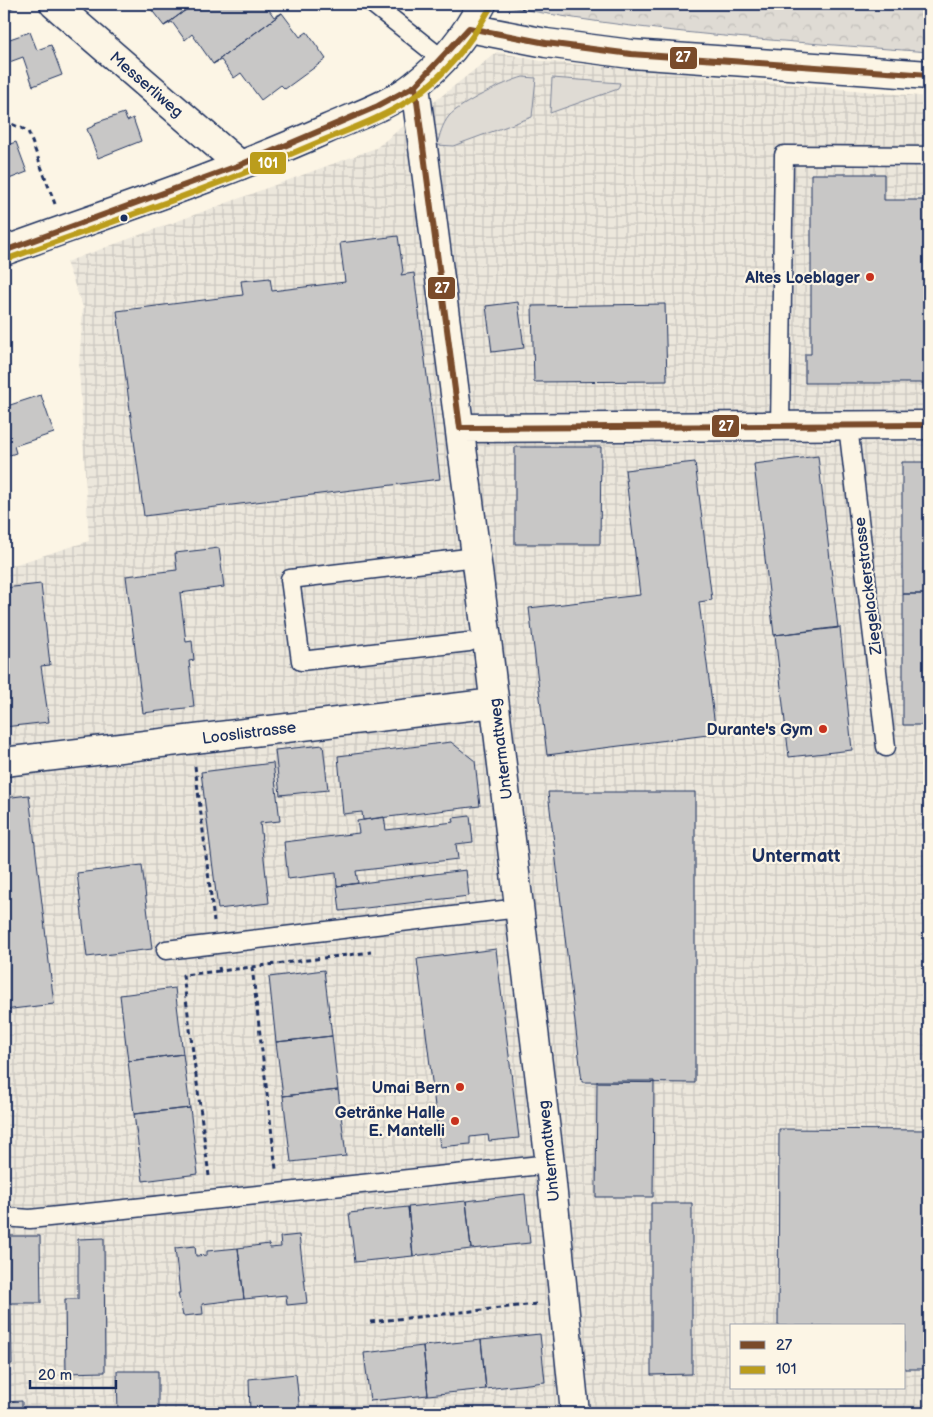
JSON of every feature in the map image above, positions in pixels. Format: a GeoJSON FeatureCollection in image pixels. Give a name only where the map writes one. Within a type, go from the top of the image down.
{"type":"FeatureCollection","features":[{"type":"Feature","properties":{"kind":"street","name":"Messerliweg"},"geometry":{"type":"LineString","coordinates":[[54,4],[240,165]]}},
{"type":"Feature","properties":{"kind":"street"},"geometry":{"type":"LineString","coordinates":[[4,251],[240,165],[356,116],[415,86],[469,28],[482,4]]}},
{"type":"Feature","properties":{"kind":"street"},"geometry":{"type":"LineString","coordinates":[[469,28],[546,43],[631,54],[929,75]]}},
{"type":"Feature","properties":{"kind":"street","name":"Untermattweg"},"geometry":{"type":"LineString","coordinates":[[415,86],[460,428],[550,1164],[574,1413]]}},
{"type":"Feature","properties":{"kind":"street"},"geometry":{"type":"LineString","coordinates":[[460,428],[929,425]]}},
{"type":"Feature","properties":{"kind":"street","name":"Looslistrasse"},"geometry":{"type":"LineString","coordinates":[[4,762],[494,703]]}},
{"type":"Feature","properties":{"kind":"lane"},"geometry":{"type":"LineString","coordinates":[[373,4],[442,59]]}},
{"type":"Feature","properties":{"kind":"lane"},"geometry":{"type":"LineString","coordinates":[[780,426],[784,155],[929,156]]}},
{"type":"Feature","properties":{"kind":"lane","name":"Ziegelackerstrasse"},"geometry":{"type":"LineString","coordinates":[[848,426],[886,747]]}},
{"type":"Feature","properties":{"kind":"lane"},"geometry":{"type":"LineString","coordinates":[[469,642],[300,661],[290,579],[476,557]]}},
{"type":"Feature","properties":{"kind":"lane"},"geometry":{"type":"LineString","coordinates":[[166,950],[519,908]]}},
{"type":"Feature","properties":{"kind":"lane"},"geometry":{"type":"LineString","coordinates":[[4,1216],[30,1219],[550,1164]]}},
{"type":"Feature","properties":{"kind":"path"},"geometry":{"type":"LineString","coordinates":[[4,121],[28,131],[54,200]]}},
{"type":"Feature","properties":{"kind":"path"},"geometry":{"type":"LineString","coordinates":[[252,967],[279,1192]]}},
{"type":"Feature","properties":{"kind":"path"},"geometry":{"type":"LineString","coordinates":[[212,1200],[183,975],[220,971]]}},
{"type":"Feature","properties":{"kind":"path"},"geometry":{"type":"LineString","coordinates":[[370,1322],[563,1301]]}},
{"type":"Feature","properties":{"kind":"shaded area"},"geometry":{"type":"Polygon","coordinates":[[[497,52],[541,61],[929,97],[929,1413],[4,1413],[4,568],[89,541],[79,367],[83,307],[66,262],[376,148],[497,52]]]}},
{"type":"Feature","properties":{"kind":"green space"},"geometry":{"type":"Polygon","coordinates":[[[495,4],[929,4],[929,52],[765,40],[656,29],[548,14],[495,4]]]}},
{"type":"Feature","properties":{"kind":"green space"},"geometry":{"type":"Polygon","coordinates":[[[523,77],[536,78],[532,117],[453,146],[437,145],[445,123],[455,111],[506,83],[523,77]]]}},
{"type":"Feature","properties":{"kind":"green space"},"geometry":{"type":"Polygon","coordinates":[[[552,78],[620,83],[618,89],[550,113],[552,78]]]}},
{"type":"Feature","properties":{"kind":"building"},"geometry":{"type":"Polygon","coordinates":[[[4,4],[15,4],[16,6],[4,12],[4,4]]]}},
{"type":"Feature","properties":{"kind":"building"},"geometry":{"type":"Polygon","coordinates":[[[147,4],[194,4],[164,26],[147,4]]]}},
{"type":"Feature","properties":{"kind":"building"},"geometry":{"type":"Polygon","coordinates":[[[194,4],[265,4],[274,17],[282,13],[213,64],[192,34],[185,40],[172,22],[164,26],[194,4]]]}},
{"type":"Feature","properties":{"kind":"building"},"geometry":{"type":"Polygon","coordinates":[[[282,13],[300,37],[307,32],[326,59],[285,89],[281,85],[261,100],[241,73],[234,78],[221,60],[213,64],[282,13]]]}},
{"type":"Feature","properties":{"kind":"building"},"geometry":{"type":"Polygon","coordinates":[[[30,32],[37,50],[51,45],[62,75],[33,86],[23,57],[4,64],[4,41],[30,32]]]}},
{"type":"Feature","properties":{"kind":"building"},"geometry":{"type":"Polygon","coordinates":[[[124,113],[127,121],[133,118],[141,141],[98,158],[87,129],[96,125],[95,123],[124,113]]]}},
{"type":"Feature","properties":{"kind":"building"},"geometry":{"type":"Polygon","coordinates":[[[16,142],[27,172],[4,181],[4,146],[16,142]]]}},
{"type":"Feature","properties":{"kind":"building","name":"Altes Loeblager"},"geometry":{"type":"Polygon","coordinates":[[[811,174],[884,174],[884,200],[929,200],[929,383],[805,383],[805,354],[811,354],[811,174]]]}},
{"type":"Feature","properties":{"kind":"building"},"geometry":{"type":"Polygon","coordinates":[[[398,236],[403,271],[401,275],[414,273],[440,479],[144,516],[117,311],[243,295],[241,281],[270,278],[272,291],[345,282],[340,243],[398,236]]]}},
{"type":"Feature","properties":{"kind":"building"},"geometry":{"type":"Polygon","coordinates":[[[518,302],[524,348],[492,352],[486,306],[518,302]]]}},
{"type":"Feature","properties":{"kind":"building"},"geometry":{"type":"Polygon","coordinates":[[[665,304],[667,381],[534,382],[532,306],[665,304]]]}},
{"type":"Feature","properties":{"kind":"building"},"geometry":{"type":"Polygon","coordinates":[[[41,395],[54,433],[14,446],[16,453],[4,457],[4,432],[7,430],[4,419],[4,407],[41,395]]]}},
{"type":"Feature","properties":{"kind":"building"},"geometry":{"type":"Polygon","coordinates":[[[515,447],[601,447],[600,544],[515,544],[515,447]]]}},
{"type":"Feature","properties":{"kind":"building"},"geometry":{"type":"Polygon","coordinates":[[[818,456],[838,628],[774,635],[754,464],[818,456]]]}},
{"type":"Feature","properties":{"kind":"building"},"geometry":{"type":"Polygon","coordinates":[[[695,462],[712,600],[699,602],[716,734],[547,755],[529,608],[640,595],[625,470],[695,462]]]}},
{"type":"Feature","properties":{"kind":"building"},"geometry":{"type":"Polygon","coordinates":[[[902,462],[929,462],[929,594],[902,594],[902,462]]]}},
{"type":"Feature","properties":{"kind":"building"},"geometry":{"type":"Polygon","coordinates":[[[219,548],[224,587],[180,593],[186,642],[192,641],[194,660],[189,661],[194,707],[143,713],[126,576],[177,570],[175,553],[219,548]]]}},
{"type":"Feature","properties":{"kind":"building"},"geometry":{"type":"Polygon","coordinates":[[[41,584],[50,665],[41,666],[49,722],[4,727],[4,675],[10,675],[4,638],[4,588],[41,584]]]}},
{"type":"Feature","properties":{"kind":"building"},"geometry":{"type":"Polygon","coordinates":[[[903,594],[929,594],[929,725],[903,725],[903,594]]]}},
{"type":"Feature","properties":{"kind":"building"},"geometry":{"type":"Polygon","coordinates":[[[840,627],[852,750],[789,757],[775,635],[840,627]]]}},
{"type":"Feature","properties":{"kind":"building"},"geometry":{"type":"Polygon","coordinates":[[[451,742],[475,761],[480,806],[363,820],[362,812],[343,814],[338,756],[451,742]]]}},
{"type":"Feature","properties":{"kind":"building"},"geometry":{"type":"Polygon","coordinates":[[[323,745],[328,790],[280,795],[275,750],[323,745]]]}},
{"type":"Feature","properties":{"kind":"building"},"geometry":{"type":"Polygon","coordinates":[[[273,763],[280,821],[260,823],[269,903],[218,909],[201,772],[273,763]]]}},
{"type":"Feature","properties":{"kind":"building"},"geometry":{"type":"Polygon","coordinates":[[[548,792],[695,792],[695,1083],[582,1082],[548,792]]]}},
{"type":"Feature","properties":{"kind":"building"},"geometry":{"type":"Polygon","coordinates":[[[29,795],[54,1004],[4,1010],[4,798],[29,795]]]}},
{"type":"Feature","properties":{"kind":"building"},"geometry":{"type":"Polygon","coordinates":[[[470,816],[473,842],[456,844],[458,859],[356,871],[358,883],[337,886],[336,873],[288,879],[284,842],[359,833],[357,821],[384,817],[386,830],[454,822],[453,818],[470,816]]]}},
{"type":"Feature","properties":{"kind":"building"},"geometry":{"type":"Polygon","coordinates":[[[142,865],[152,949],[87,957],[77,873],[142,865]]]}},
{"type":"Feature","properties":{"kind":"building"},"geometry":{"type":"Polygon","coordinates":[[[466,870],[469,896],[340,911],[337,886],[466,870]]]}},
{"type":"Feature","properties":{"kind":"building"},"geometry":{"type":"Polygon","coordinates":[[[496,949],[519,1138],[489,1141],[488,1135],[470,1137],[470,1144],[440,1147],[417,959],[496,949]]]}},
{"type":"Feature","properties":{"kind":"building"},"geometry":{"type":"Polygon","coordinates":[[[324,970],[332,1036],[276,1042],[269,977],[324,970]]]}},
{"type":"Feature","properties":{"kind":"building"},"geometry":{"type":"Polygon","coordinates":[[[175,988],[183,1054],[128,1061],[120,995],[175,988]]]}},
{"type":"Feature","properties":{"kind":"building"},"geometry":{"type":"Polygon","coordinates":[[[332,1036],[338,1090],[283,1096],[276,1042],[332,1036]]]}},
{"type":"Feature","properties":{"kind":"building"},"geometry":{"type":"Polygon","coordinates":[[[183,1054],[190,1108],[134,1114],[128,1061],[183,1054]]]}},
{"type":"Feature","properties":{"kind":"building"},"geometry":{"type":"Polygon","coordinates":[[[597,1081],[654,1081],[653,1197],[596,1197],[597,1081]]]}},
{"type":"Feature","properties":{"kind":"building"},"geometry":{"type":"Polygon","coordinates":[[[338,1090],[346,1156],[291,1162],[283,1096],[338,1090]]]}},
{"type":"Feature","properties":{"kind":"building"},"geometry":{"type":"Polygon","coordinates":[[[190,1108],[198,1174],[143,1181],[134,1114],[190,1108]]]}},
{"type":"Feature","properties":{"kind":"building"},"geometry":{"type":"Polygon","coordinates":[[[779,1129],[929,1130],[929,1369],[906,1369],[906,1324],[778,1324],[779,1129]]]}},
{"type":"Feature","properties":{"kind":"building"},"geometry":{"type":"Polygon","coordinates":[[[525,1194],[530,1243],[471,1249],[466,1201],[525,1194]]]}},
{"type":"Feature","properties":{"kind":"building"},"geometry":{"type":"Polygon","coordinates":[[[466,1201],[471,1249],[413,1256],[408,1207],[466,1201]]]}},
{"type":"Feature","properties":{"kind":"building"},"geometry":{"type":"Polygon","coordinates":[[[651,1203],[692,1203],[692,1374],[651,1375],[651,1203]]]}},
{"type":"Feature","properties":{"kind":"building"},"geometry":{"type":"Polygon","coordinates":[[[408,1207],[413,1256],[355,1262],[349,1213],[408,1207]]]}},
{"type":"Feature","properties":{"kind":"building"},"geometry":{"type":"Polygon","coordinates":[[[299,1235],[307,1303],[287,1305],[286,1295],[244,1299],[238,1248],[269,1244],[270,1248],[281,1247],[280,1237],[299,1235]]]}},
{"type":"Feature","properties":{"kind":"building"},"geometry":{"type":"Polygon","coordinates":[[[4,1236],[40,1236],[41,1303],[11,1303],[12,1364],[4,1364],[4,1236]]]}},
{"type":"Feature","properties":{"kind":"building"},"geometry":{"type":"Polygon","coordinates":[[[104,1238],[105,1372],[66,1373],[65,1299],[78,1299],[78,1239],[104,1238]]]}},
{"type":"Feature","properties":{"kind":"building"},"geometry":{"type":"Polygon","coordinates":[[[195,1246],[196,1256],[207,1255],[207,1251],[238,1248],[244,1299],[202,1304],[203,1314],[183,1316],[178,1293],[180,1293],[175,1248],[195,1246]]]}},
{"type":"Feature","properties":{"kind":"building"},"geometry":{"type":"Polygon","coordinates":[[[540,1334],[545,1382],[486,1389],[481,1340],[540,1334]]]}},
{"type":"Feature","properties":{"kind":"building"},"geometry":{"type":"Polygon","coordinates":[[[481,1340],[486,1389],[428,1395],[423,1346],[481,1340]]]}},
{"type":"Feature","properties":{"kind":"building"},"geometry":{"type":"Polygon","coordinates":[[[423,1346],[428,1395],[370,1401],[364,1353],[423,1346]]]}},
{"type":"Feature","properties":{"kind":"building"},"geometry":{"type":"Polygon","coordinates":[[[117,1371],[158,1371],[158,1413],[118,1413],[117,1371]]]}},
{"type":"Feature","properties":{"kind":"building"},"geometry":{"type":"Polygon","coordinates":[[[296,1374],[300,1413],[250,1413],[249,1379],[296,1374]]]}},
{"type":"Feature","properties":{"kind":"building"},"geometry":{"type":"Polygon","coordinates":[[[22,1401],[22,1413],[4,1413],[4,1402],[22,1401]]]}},
{"type":"Feature","properties":{"kind":"transit line","name":"101"},"geometry":{"type":"LineString","coordinates":[[7,259],[236,176],[388,113],[411,99],[446,70],[465,47],[490,8]]}},
{"type":"Feature","properties":{"kind":"transit line","name":"27"},"geometry":{"type":"LineString","coordinates":[[4,251],[240,165],[378,106],[415,86],[469,28],[546,43],[631,54],[929,75]]}},
{"type":"Feature","properties":{"kind":"transit line","name":"27"},"geometry":{"type":"LineString","coordinates":[[415,86],[460,428],[929,425]]}},
{"type":"Feature","properties":{"kind":"place","name":"Altes Loeblager"},"geometry":{"type":"Point","coordinates":[870,277]}},
{"type":"Feature","properties":{"kind":"place","name":"Durante's Gym"},"geometry":{"type":"Point","coordinates":[823,729]}},
{"type":"Feature","properties":{"kind":"place","name":"Umai Bern"},"geometry":{"type":"Point","coordinates":[460,1087]}},
{"type":"Feature","properties":{"kind":"place","name":"Getränke Halle E. Mantelli"},"geometry":{"type":"Point","coordinates":[455,1121]}},
{"type":"Feature","properties":{"kind":"district","name":"Untermatt"},"geometry":{"type":"Point","coordinates":[796,855]}}]}
